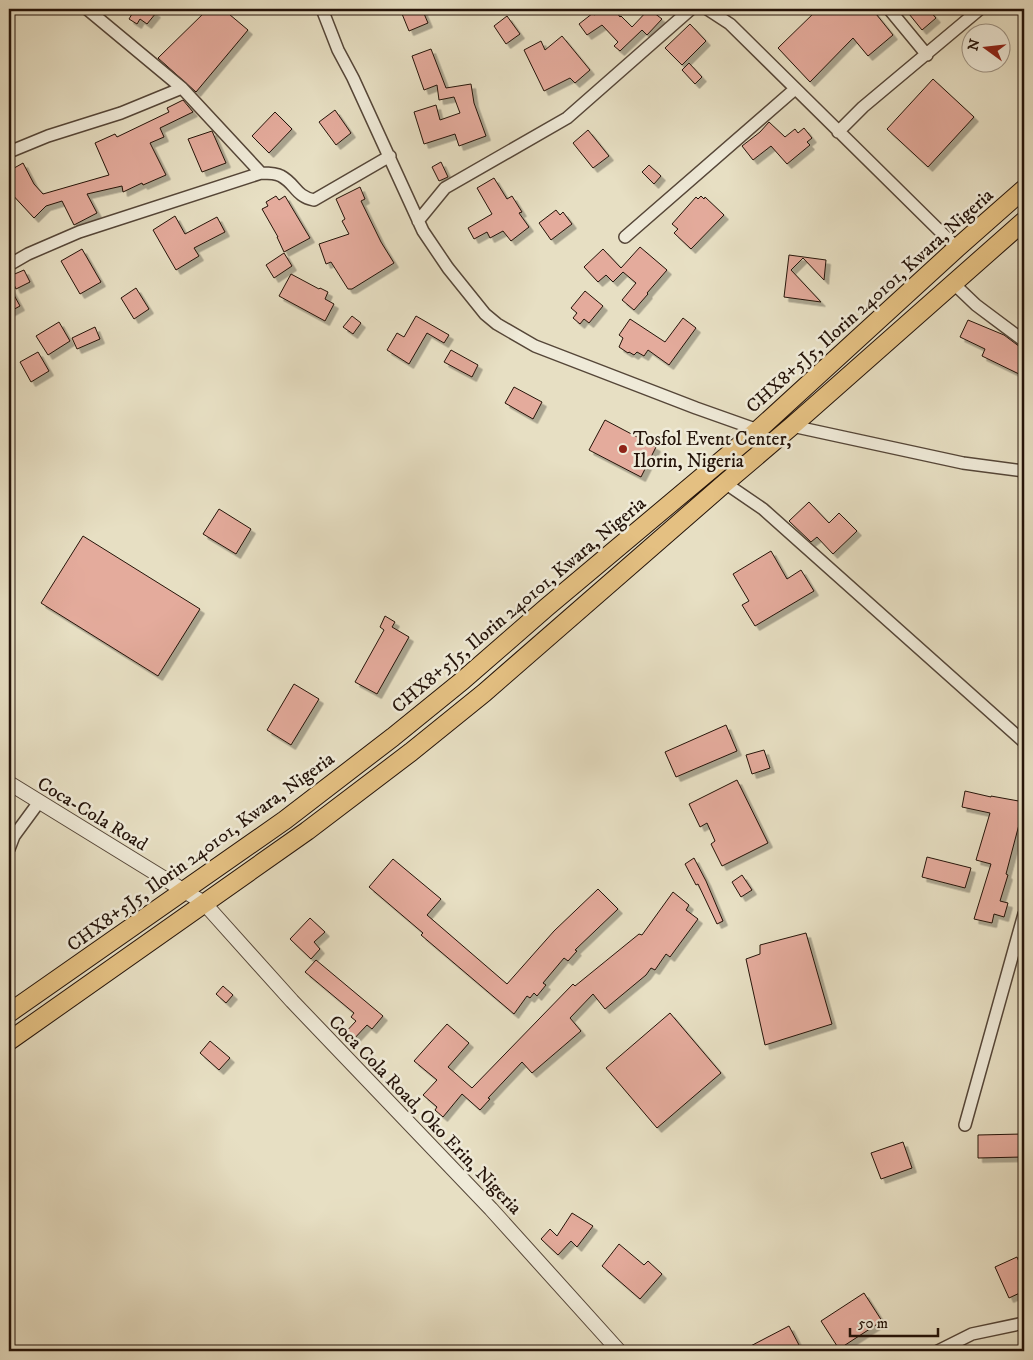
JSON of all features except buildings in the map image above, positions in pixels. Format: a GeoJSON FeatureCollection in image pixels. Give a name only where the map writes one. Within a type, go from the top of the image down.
{"type":"FeatureCollection","features":[{"type":"Feature","properties":{"kind":"main road","name":"CHX8+5J5, Ilorin 240101, Kwara, Nigeria"},"geometry":{"type":"LineString","coordinates":[[9,1013],[285,820],[462,681],[758,430],[1024,189]]}},
{"type":"Feature","properties":{"kind":"main road"},"geometry":{"type":"LineString","coordinates":[[9,1041],[307,831],[411,752],[484,693],[725,482],[792,426],[1024,221]]}},
{"type":"Feature","properties":{"kind":"street"},"geometry":{"type":"LineString","coordinates":[[87,9],[182,88],[261,173]]}},
{"type":"Feature","properties":{"kind":"street"},"geometry":{"type":"LineString","coordinates":[[322,9],[338,50],[390,156],[418,221],[448,268],[485,314],[497,324],[535,346],[758,430]]}},
{"type":"Feature","properties":{"kind":"street"},"geometry":{"type":"LineString","coordinates":[[418,221],[444,188],[567,118],[691,9]]}},
{"type":"Feature","properties":{"kind":"street"},"geometry":{"type":"LineString","coordinates":[[706,9],[730,24],[957,248]]}},
{"type":"Feature","properties":{"kind":"street"},"geometry":{"type":"LineString","coordinates":[[889,9],[927,55]]}},
{"type":"Feature","properties":{"kind":"street"},"geometry":{"type":"LineString","coordinates":[[838,132],[863,107],[980,9]]}},
{"type":"Feature","properties":{"kind":"street"},"geometry":{"type":"LineString","coordinates":[[9,152],[48,136],[121,113],[182,88]]}},
{"type":"Feature","properties":{"kind":"street"},"geometry":{"type":"LineString","coordinates":[[625,236],[795,89]]}},
{"type":"Feature","properties":{"kind":"street"},"geometry":{"type":"LineString","coordinates":[[9,265],[28,254],[79,232],[261,173],[280,175],[299,194],[314,200],[390,156]]}},
{"type":"Feature","properties":{"kind":"street"},"geometry":{"type":"LineString","coordinates":[[954,284],[976,305],[1024,341]]}},
{"type":"Feature","properties":{"kind":"street"},"geometry":{"type":"LineString","coordinates":[[792,426],[963,463],[1024,471]]}},
{"type":"Feature","properties":{"kind":"street"},"geometry":{"type":"LineString","coordinates":[[725,482],[763,509],[1024,742]]}},
{"type":"Feature","properties":{"kind":"street","name":"Coca-Cola Road"},"geometry":{"type":"LineString","coordinates":[[9,784],[204,904]]}},
{"type":"Feature","properties":{"kind":"street"},"geometry":{"type":"LineString","coordinates":[[9,849],[14,836],[39,802]]}},
{"type":"Feature","properties":{"kind":"street","name":"Coca Cola Road, Oko Erin, Nigeria"},"geometry":{"type":"LineString","coordinates":[[204,904],[292,1001],[491,1209],[619,1351]]}},
{"type":"Feature","properties":{"kind":"street"},"geometry":{"type":"LineString","coordinates":[[965,1125],[1024,914]]}},
{"type":"Feature","properties":{"kind":"street"},"geometry":{"type":"LineString","coordinates":[[938,1351],[972,1334],[1024,1323]]}},
{"type":"Feature","properties":{"kind":"place","name":"Tosfol Event Center, Ilorin, Nigeria"},"geometry":{"type":"Point","coordinates":[623,449]}}]}
